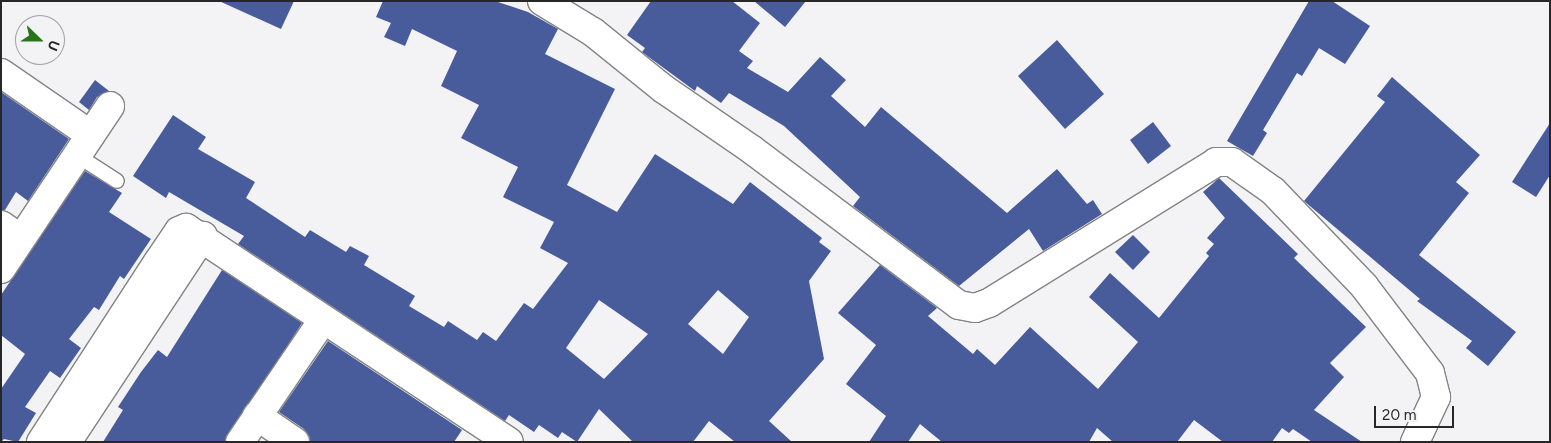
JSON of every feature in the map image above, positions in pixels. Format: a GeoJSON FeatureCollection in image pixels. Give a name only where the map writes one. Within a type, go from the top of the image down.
{"type":"FeatureCollection","features":[{"type":"Feature","properties":{"kind":"street"},"geometry":{"type":"LineString","coordinates":[[542,1],[593,32],[665,90],[751,149],[959,305],[975,308],[989,303],[1209,166],[1232,162],[1273,191],[1364,286],[1430,373],[1436,397],[1415,442]]}},
{"type":"Feature","properties":{"kind":"street"},"geometry":{"type":"LineString","coordinates":[[1,74],[84,146]]}},
{"type":"Feature","properties":{"kind":"street"},"geometry":{"type":"LineString","coordinates":[[1,269],[11,232],[84,146],[110,106]]}},
{"type":"Feature","properties":{"kind":"street"},"geometry":{"type":"LineString","coordinates":[[41,442],[179,231],[186,228],[203,236],[323,320],[509,442]]}},
{"type":"Feature","properties":{"kind":"street"},"geometry":{"type":"LineString","coordinates":[[67,442],[203,236]]}},
{"type":"Feature","properties":{"kind":"street"},"geometry":{"type":"LineString","coordinates":[[240,442],[323,320]]}},
{"type":"Feature","properties":{"kind":"street"},"geometry":{"type":"LineString","coordinates":[[258,416],[295,442]]}},
{"type":"Feature","properties":{"kind":"lane"},"geometry":{"type":"LineString","coordinates":[[84,146],[117,181]]}},
{"type":"Feature","properties":{"kind":"building"},"geometry":{"type":"Polygon","coordinates":[[[219,1],[294,1],[281,29],[219,1]]]}},
{"type":"Feature","properties":{"kind":"building"},"geometry":{"type":"Polygon","coordinates":[[[383,1],[495,1],[528,12],[558,29],[545,54],[615,89],[567,185],[617,212],[655,154],[733,204],[750,182],[822,238],[819,242],[831,251],[809,281],[824,359],[769,421],[792,442],[735,442],[709,421],[693,442],[633,442],[599,409],[577,442],[562,432],[558,438],[539,425],[534,432],[509,415],[505,421],[238,244],[244,236],[169,192],[166,198],[133,176],[173,115],[206,137],[198,149],[255,182],[246,198],[305,237],[310,230],[346,252],[350,246],[369,256],[364,265],[415,296],[409,306],[444,327],[448,321],[477,340],[483,332],[496,341],[524,303],[533,309],[568,263],[540,248],[554,222],[503,197],[518,167],[461,138],[479,105],[441,86],[457,51],[412,29],[405,46],[384,37],[391,23],[376,17],[383,1]],[[718,290],[688,324],[723,354],[749,317],[718,290]],[[599,300],[566,348],[604,379],[648,334],[599,300]]]}},
{"type":"Feature","properties":{"kind":"building"},"geometry":{"type":"Polygon","coordinates":[[[651,1],[732,1],[760,23],[739,51],[753,61],[747,68],[788,92],[820,57],[846,80],[831,96],[865,127],[881,107],[1007,213],[1057,169],[1087,204],[1093,200],[1102,214],[1043,251],[1029,229],[959,286],[853,206],[860,197],[784,126],[729,93],[721,103],[697,86],[695,91],[642,52],[645,48],[627,35],[651,1]]]}},
{"type":"Feature","properties":{"kind":"building"},"geometry":{"type":"Polygon","coordinates":[[[754,1],[806,1],[785,27],[754,1]]]}},
{"type":"Feature","properties":{"kind":"building"},"geometry":{"type":"Polygon","coordinates":[[[1309,1],[1332,1],[1370,26],[1345,64],[1319,48],[1302,76],[1297,73],[1263,130],[1267,133],[1253,156],[1227,141],[1309,1]]]}},
{"type":"Feature","properties":{"kind":"building"},"geometry":{"type":"Polygon","coordinates":[[[1057,40],[1104,94],[1065,129],[1018,76],[1057,40]]]}},
{"type":"Feature","properties":{"kind":"building"},"geometry":{"type":"Polygon","coordinates":[[[1392,77],[1480,155],[1456,182],[1469,193],[1419,255],[1516,332],[1488,366],[1466,348],[1472,341],[1417,301],[1420,299],[1304,201],[1385,102],[1377,96],[1392,77]]]}},
{"type":"Feature","properties":{"kind":"building"},"geometry":{"type":"Polygon","coordinates":[[[95,80],[109,91],[97,97],[89,110],[79,102],[95,80]]]}},
{"type":"Feature","properties":{"kind":"building"},"geometry":{"type":"Polygon","coordinates":[[[1,92],[69,139],[28,201],[16,192],[5,210],[1,210],[1,92]]]}},
{"type":"Feature","properties":{"kind":"building"},"geometry":{"type":"Polygon","coordinates":[[[1153,122],[1171,146],[1148,164],[1130,140],[1153,122]]]}},
{"type":"Feature","properties":{"kind":"building"},"geometry":{"type":"Polygon","coordinates":[[[1550,123],[1550,175],[1536,197],[1512,182],[1550,123]]]}},
{"type":"Feature","properties":{"kind":"building"},"geometry":{"type":"Polygon","coordinates":[[[85,171],[122,193],[109,212],[151,239],[124,279],[120,276],[99,310],[94,307],[69,339],[81,348],[60,378],[50,371],[25,407],[36,413],[18,442],[4,439],[1,442],[1,389],[25,354],[1,335],[1,295],[85,171]]]}},
{"type":"Feature","properties":{"kind":"building"},"geometry":{"type":"Polygon","coordinates":[[[1219,178],[1298,254],[1294,258],[1366,327],[1330,363],[1344,377],[1314,410],[1362,442],[1312,442],[1293,429],[1289,433],[1282,428],[1272,442],[1223,442],[1194,420],[1177,442],[1113,442],[1097,428],[1089,442],[942,442],[920,424],[908,442],[869,442],[886,416],[846,384],[876,345],[838,313],[880,265],[937,308],[928,316],[973,354],[977,349],[995,365],[1030,327],[1098,389],[1138,342],[1089,297],[1110,273],[1159,318],[1209,256],[1206,253],[1214,244],[1207,238],[1225,218],[1203,192],[1219,178]]]}},
{"type":"Feature","properties":{"kind":"building"},"geometry":{"type":"Polygon","coordinates":[[[1133,235],[1150,252],[1133,270],[1115,252],[1133,235]]]}},
{"type":"Feature","properties":{"kind":"building"},"geometry":{"type":"Polygon","coordinates":[[[222,270],[302,323],[225,442],[103,442],[123,410],[118,407],[141,372],[158,350],[167,357],[222,270]]]}},
{"type":"Feature","properties":{"kind":"building"},"geometry":{"type":"Polygon","coordinates":[[[328,341],[462,430],[454,442],[310,442],[304,429],[279,412],[328,341]]]}}]}
